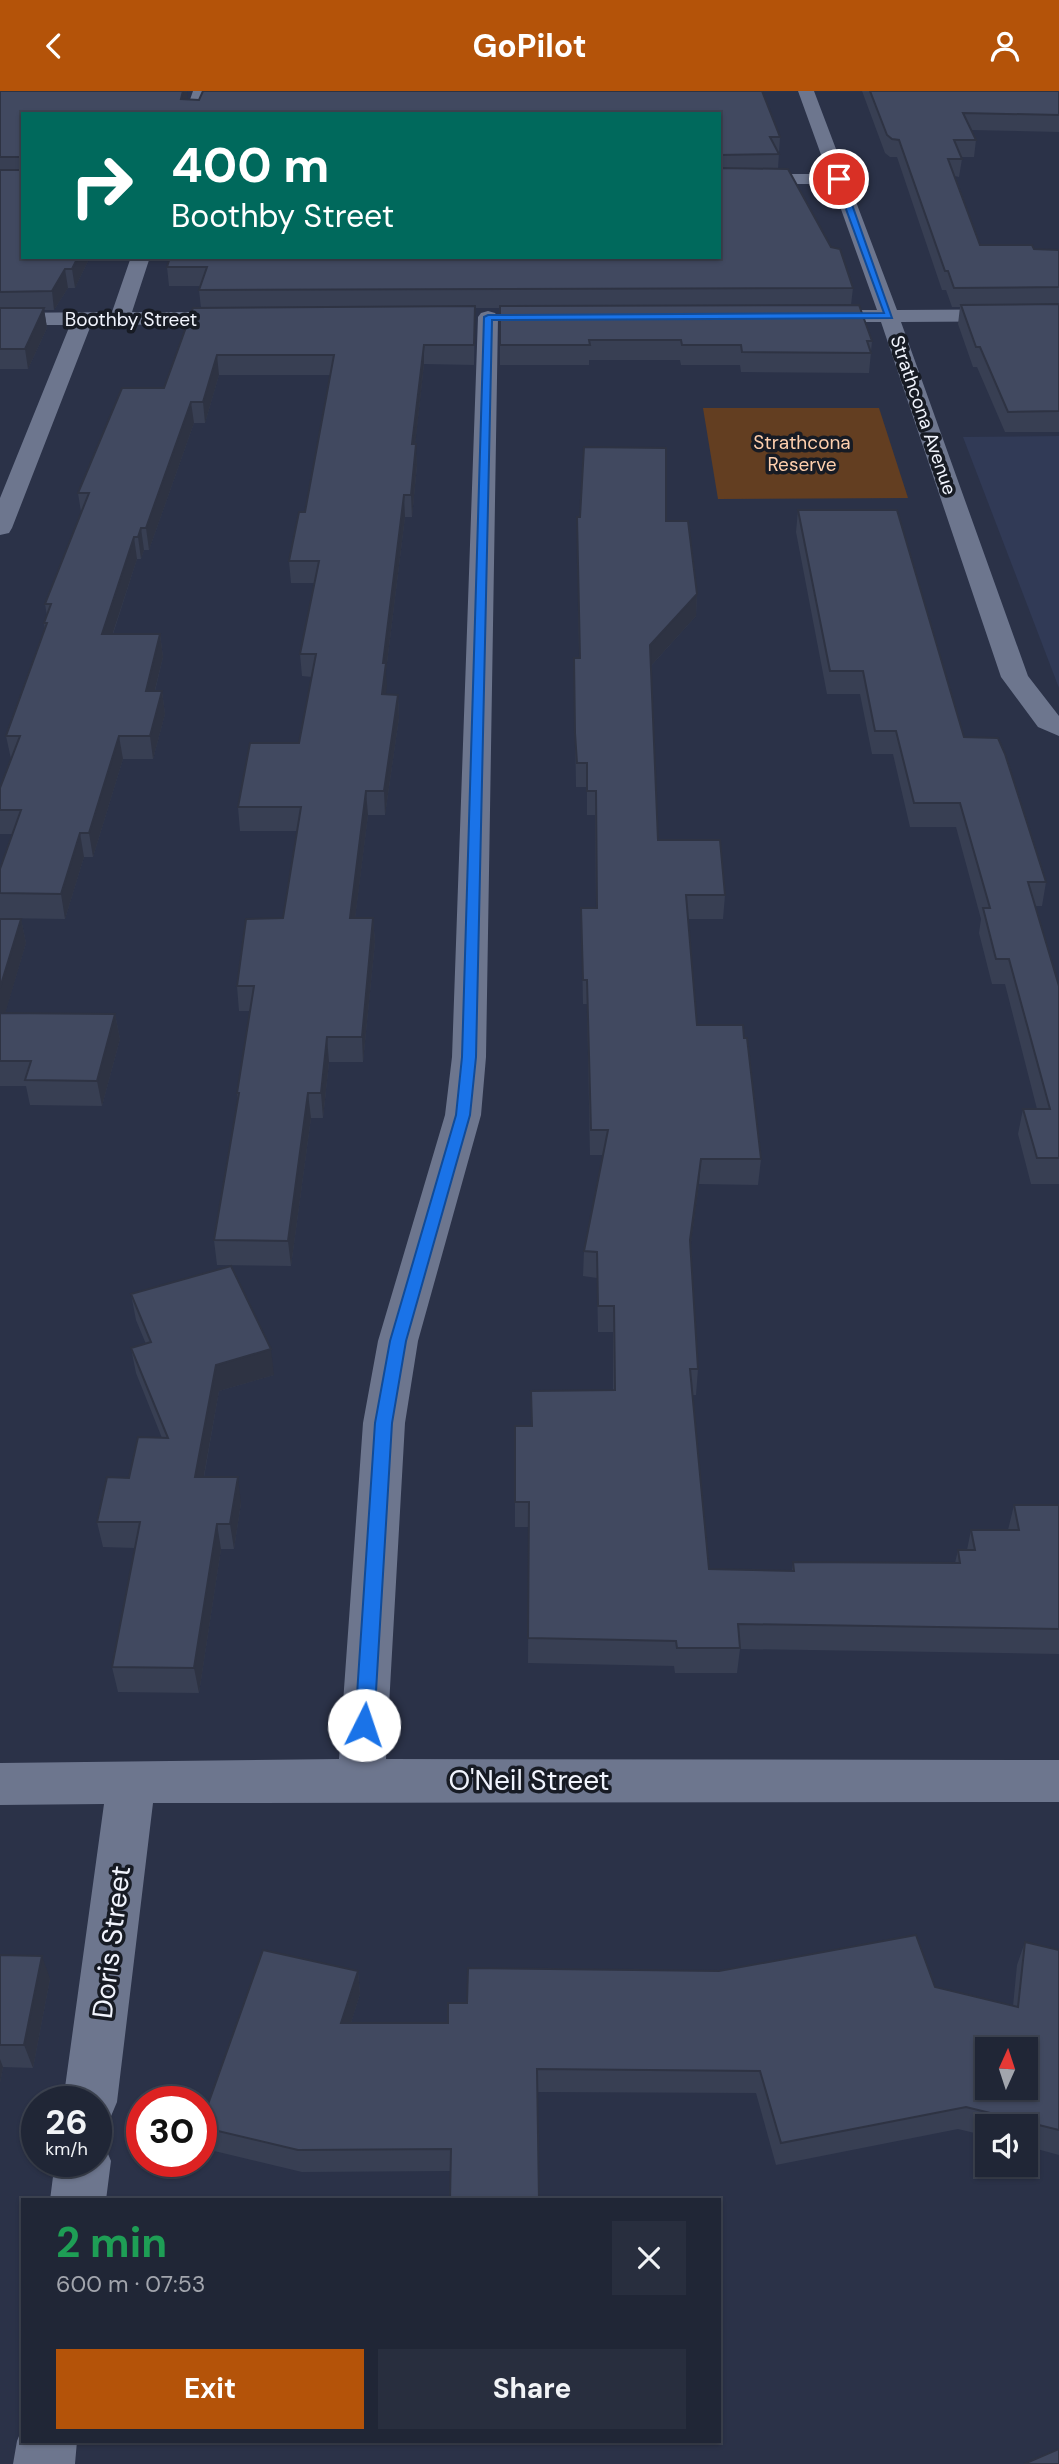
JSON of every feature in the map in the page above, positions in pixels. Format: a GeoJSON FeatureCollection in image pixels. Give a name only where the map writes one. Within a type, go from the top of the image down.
{"type":"FeatureCollection","features":[{"type":"Feature","properties":{"kind":"street"},"geometry":{"type":"LineString","coordinates":[[194,112],[201,91]]}},
{"type":"Feature","properties":{"kind":"street","name":"Strathcona Avenue"},"geometry":{"type":"LineString","coordinates":[[806,91],[890,316],[1015,677],[1048,721],[1059,728]]}},
{"type":"Feature","properties":{"kind":"street"},"geometry":{"type":"LineString","coordinates":[[721,179],[839,179]]}},
{"type":"Feature","properties":{"kind":"street"},"geometry":{"type":"LineString","coordinates":[[120,319],[140,259]]}},
{"type":"Feature","properties":{"kind":"street"},"geometry":{"type":"LineString","coordinates":[[790,316],[1059,315]]}},
{"type":"Feature","properties":{"kind":"street"},"geometry":{"type":"LineString","coordinates":[[361,1780],[384,1423],[398,1341],[463,1115],[469,1057],[488,317]]}},
{"type":"Feature","properties":{"kind":"street","name":"Boothby Street"},"geometry":{"type":"LineString","coordinates":[[0,319],[256,318]]}},
{"type":"Feature","properties":{"kind":"street"},"geometry":{"type":"LineString","coordinates":[[0,528],[83,319]]}},
{"type":"Feature","properties":{"kind":"street","name":"O'Neil Street"},"geometry":{"type":"LineString","coordinates":[[0,1784],[361,1780],[1059,1781]]}},
{"type":"Feature","properties":{"kind":"street","name":"Doris Street"},"geometry":{"type":"LineString","coordinates":[[92,2086],[131,1783]]}},
{"type":"Feature","properties":{"kind":"street"},"geometry":{"type":"LineString","coordinates":[[78,2198],[81,2177]]}},
{"type":"Feature","properties":{"kind":"street"},"geometry":{"type":"LineString","coordinates":[[44,2464],[47,2443]]}},
{"type":"Feature","properties":{"kind":"shaded area"},"geometry":{"type":"Polygon","coordinates":[[[1059,436],[1059,688],[963,437],[1059,436]]]}},
{"type":"Feature","properties":{"kind":"green space","name":"Strathcona Reserve"},"geometry":{"type":"Polygon","coordinates":[[[703,408],[879,408],[908,498],[718,499],[703,408]]]}},
{"type":"Feature","properties":{"kind":"building"},"geometry":{"type":"Polygon","coordinates":[[[0,91],[183,91],[181,99],[199,100],[203,91],[762,91],[780,137],[770,137],[779,154],[721,155],[721,112],[21,112],[21,157],[0,157],[0,91]]]}},
{"type":"Feature","properties":{"kind":"building"},"geometry":{"type":"Polygon","coordinates":[[[870,91],[1059,91],[1059,115],[963,113],[976,140],[954,140],[962,159],[948,159],[980,245],[1032,245],[1034,249],[1059,250],[1059,287],[954,288],[948,271],[945,271],[899,140],[887,135],[870,91]]]}},
{"type":"Feature","properties":{"kind":"building"},"geometry":{"type":"Polygon","coordinates":[[[721,168],[788,169],[831,247],[840,249],[853,288],[199,290],[207,267],[167,267],[169,259],[721,259],[721,168]]]}},
{"type":"Feature","properties":{"kind":"building"},"geometry":{"type":"Polygon","coordinates":[[[0,170],[21,170],[21,259],[77,259],[72,269],[65,269],[52,291],[0,292],[0,170]]]}},
{"type":"Feature","properties":{"kind":"building"},"geometry":{"type":"Polygon","coordinates":[[[1059,304],[1059,411],[1008,412],[980,347],[976,347],[961,305],[1059,304]]]}},
{"type":"Feature","properties":{"kind":"building"},"geometry":{"type":"Polygon","coordinates":[[[859,305],[872,341],[867,341],[871,353],[742,352],[741,345],[682,345],[681,340],[589,340],[590,345],[500,345],[500,306],[859,305]]]}},
{"type":"Feature","properties":{"kind":"building"},"geometry":{"type":"Polygon","coordinates":[[[475,306],[474,345],[424,345],[412,444],[416,444],[411,495],[404,495],[383,663],[386,663],[382,694],[398,695],[384,791],[366,791],[350,918],[373,918],[362,1037],[327,1037],[321,1093],[308,1093],[288,1241],[214,1240],[254,986],[237,986],[246,919],[283,918],[301,807],[238,807],[250,743],[299,743],[316,654],[300,654],[319,561],[289,561],[299,512],[305,512],[334,355],[217,355],[203,402],[191,402],[146,528],[141,528],[138,537],[134,537],[102,634],[160,634],[146,691],[162,691],[150,736],[119,736],[89,833],[80,833],[61,894],[0,893],[0,869],[21,810],[0,810],[0,788],[20,736],[6,736],[47,623],[44,623],[51,604],[45,604],[89,493],[78,493],[122,388],[164,388],[193,308],[475,306]]]}},
{"type":"Feature","properties":{"kind":"building"},"geometry":{"type":"Polygon","coordinates":[[[0,308],[44,308],[25,349],[0,349],[0,308]]]}},
{"type":"Feature","properties":{"kind":"building"},"geometry":{"type":"Polygon","coordinates":[[[584,447],[666,448],[666,521],[688,521],[697,594],[650,645],[658,840],[720,840],[725,895],[686,895],[697,1025],[743,1025],[744,1038],[747,1038],[761,1159],[701,1159],[690,1240],[698,1369],[690,1369],[709,1569],[794,1571],[793,1562],[960,1563],[958,1550],[975,1550],[971,1530],[1019,1530],[1014,1505],[1059,1505],[1059,1629],[738,1624],[740,1648],[677,1648],[676,1641],[528,1638],[529,1502],[515,1502],[515,1426],[532,1426],[531,1391],[615,1390],[614,1306],[598,1306],[597,1252],[584,1251],[608,1130],[591,1130],[587,980],[583,980],[581,908],[597,908],[596,791],[587,791],[587,763],[577,763],[575,733],[574,658],[580,658],[577,517],[580,517],[584,447]]]}},
{"type":"Feature","properties":{"kind":"building"},"geometry":{"type":"Polygon","coordinates":[[[798,510],[897,510],[964,737],[998,738],[1005,754],[1046,882],[1028,882],[1059,986],[1059,1158],[1037,1158],[1023,1109],[1050,1109],[1009,959],[996,959],[983,908],[990,908],[960,803],[914,803],[896,731],[875,731],[863,671],[830,671],[798,510]]]}},
{"type":"Feature","properties":{"kind":"building"},"geometry":{"type":"Polygon","coordinates":[[[0,919],[21,919],[0,988],[0,919]]]}},
{"type":"Feature","properties":{"kind":"building"},"geometry":{"type":"Polygon","coordinates":[[[0,1013],[115,1014],[97,1081],[25,1080],[31,1061],[0,1061],[0,1013]]]}},
{"type":"Feature","properties":{"kind":"building"},"geometry":{"type":"Polygon","coordinates":[[[231,1266],[271,1349],[216,1365],[195,1477],[238,1477],[230,1524],[217,1524],[194,1668],[112,1667],[140,1522],[97,1522],[107,1477],[129,1478],[138,1437],[168,1438],[131,1348],[151,1342],[131,1294],[231,1266]]]}},
{"type":"Feature","properties":{"kind":"building"},"geometry":{"type":"Polygon","coordinates":[[[916,1935],[935,1987],[1018,2007],[1025,1942],[1059,1950],[1059,2130],[1038,2125],[1038,2114],[994,2114],[966,2107],[781,2143],[760,2071],[537,2069],[539,2198],[450,2198],[451,2149],[298,2150],[217,2131],[217,2086],[215,2086],[263,1950],[358,1971],[341,2023],[448,2023],[448,2003],[467,2003],[468,1968],[719,1971],[916,1935]]]}},
{"type":"Feature","properties":{"kind":"building"},"geometry":{"type":"Polygon","coordinates":[[[0,1955],[42,1956],[24,2045],[0,2045],[0,1955]]]}},
{"type":"Feature","properties":{"kind":"building"},"geometry":{"type":"Polygon","coordinates":[[[1059,2449],[1059,2464],[1024,2464],[1059,2449]]]}},
{"type":"Feature","properties":{"kind":"route"},"geometry":{"type":"LineString","coordinates":[[364,1725],[384,1423],[398,1341],[463,1115],[469,1057],[488,317],[890,316],[839,179]]}}]}
